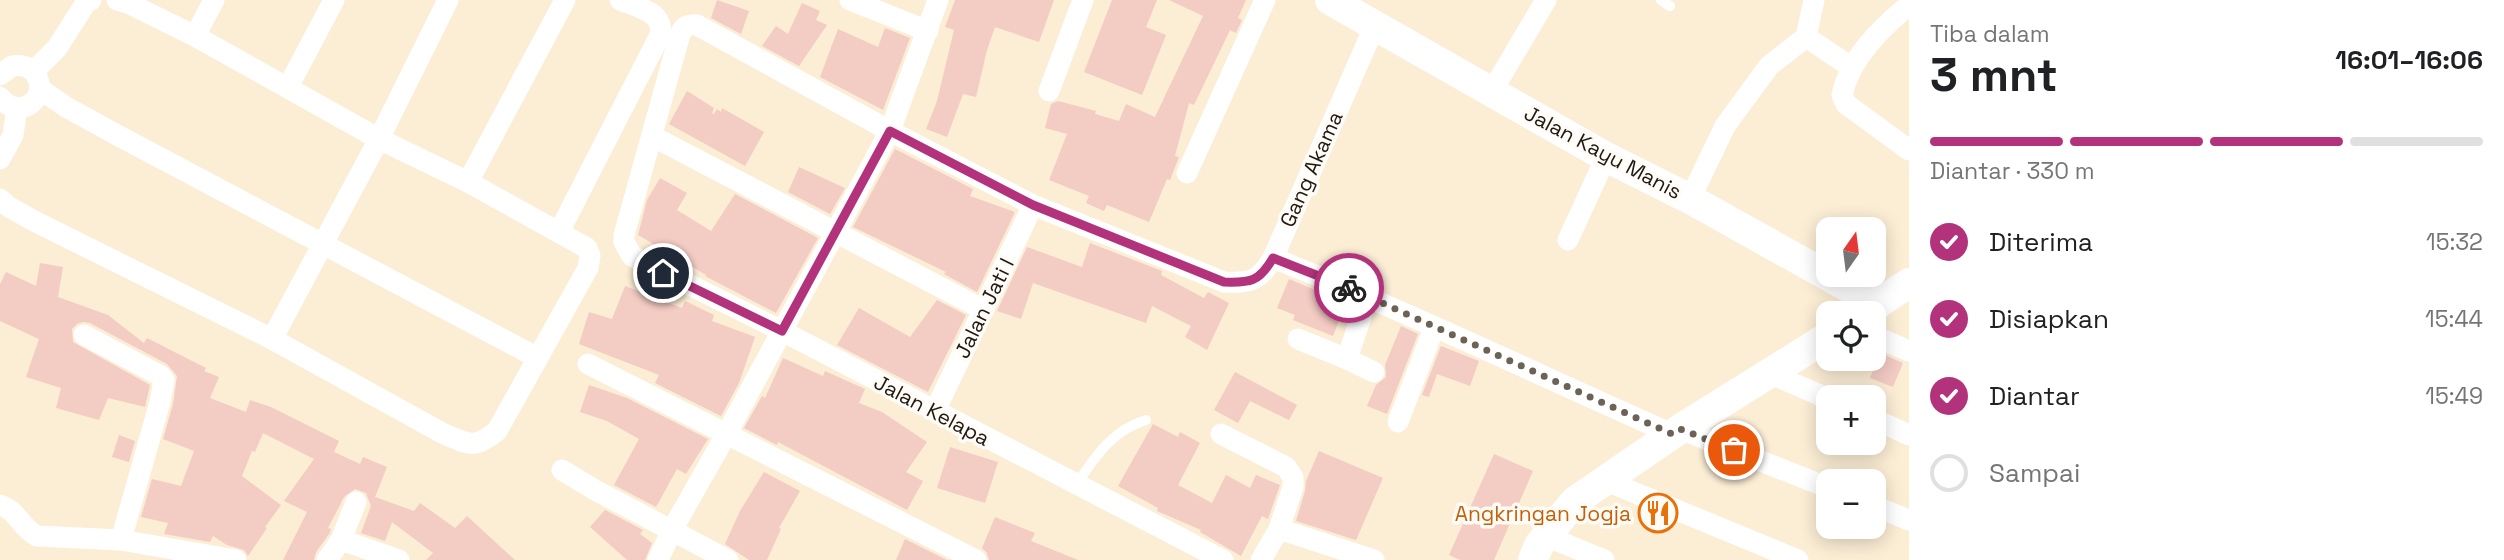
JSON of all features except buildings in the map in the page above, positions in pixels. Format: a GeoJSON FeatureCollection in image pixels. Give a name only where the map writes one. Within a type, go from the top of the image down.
{"type":"FeatureCollection","features":[{"type":"Feature","properties":{"kind":"street"},"geometry":{"type":"LineString","coordinates":[[0,159],[13,135],[9,103],[25,107],[33,102],[37,80],[87,1],[91,0]]}},
{"type":"Feature","properties":{"kind":"street"},"geometry":{"type":"LineString","coordinates":[[0,199],[36,222],[272,339],[444,434],[471,444],[483,443],[497,432],[590,261],[587,248],[468,182],[379,139],[195,36],[117,0]]}},
{"type":"Feature","properties":{"kind":"street"},"geometry":{"type":"LineString","coordinates":[[195,36],[214,0]]}},
{"type":"Feature","properties":{"kind":"street"},"geometry":{"type":"LineString","coordinates":[[288,87],[334,0]]}},
{"type":"Feature","properties":{"kind":"street"},"geometry":{"type":"LineString","coordinates":[[272,339],[379,139],[448,0]]}},
{"type":"Feature","properties":{"kind":"street"},"geometry":{"type":"LineString","coordinates":[[468,182],[565,0]]}},
{"type":"Feature","properties":{"kind":"street"},"geometry":{"type":"LineString","coordinates":[[559,232],[660,35],[662,27],[659,19],[650,12],[620,0]]}},
{"type":"Feature","properties":{"kind":"street"},"geometry":{"type":"LineString","coordinates":[[850,0],[928,30]]}},
{"type":"Feature","properties":{"kind":"street"},"geometry":{"type":"LineString","coordinates":[[658,560],[890,131],[938,0]]}},
{"type":"Feature","properties":{"kind":"street"},"geometry":{"type":"LineString","coordinates":[[1049,91],[1083,0]]}},
{"type":"Feature","properties":{"kind":"street"},"geometry":{"type":"LineString","coordinates":[[1187,173],[1265,0]]}},
{"type":"Feature","properties":{"kind":"street","name":"Jalan Kayu Manis"},"geometry":{"type":"LineString","coordinates":[[1330,0],[1606,157],[1690,199],[1858,301]]}},
{"type":"Feature","properties":{"kind":"street"},"geometry":{"type":"LineString","coordinates":[[1492,91],[1546,0]]}},
{"type":"Feature","properties":{"kind":"street"},"geometry":{"type":"LineString","coordinates":[[1690,199],[1725,126],[1769,66],[1806,37],[1815,0]]}},
{"type":"Feature","properties":{"kind":"street"},"geometry":{"type":"LineString","coordinates":[[1909,5],[1881,31],[1851,67],[1842,95],[1846,104],[1909,150]]}},
{"type":"Feature","properties":{"kind":"street"},"geometry":{"type":"LineString","coordinates":[[984,310],[652,135],[680,34],[690,24],[697,25],[890,131],[1033,205]]}},
{"type":"Feature","properties":{"kind":"street","name":"Gang Akama"},"geometry":{"type":"LineString","coordinates":[[1033,205],[1224,282],[1245,283],[1258,278],[1273,258],[1375,25]]}},
{"type":"Feature","properties":{"kind":"street"},"geometry":{"type":"LineString","coordinates":[[1806,37],[1851,67]]}},
{"type":"Feature","properties":{"kind":"street"},"geometry":{"type":"LineString","coordinates":[[0,75],[8,68],[23,65],[66,107],[538,358]]}},
{"type":"Feature","properties":{"kind":"street","name":"Jalan Kelapa"},"geometry":{"type":"LineString","coordinates":[[652,135],[624,235],[629,252],[639,261],[782,331],[1223,560]]}},
{"type":"Feature","properties":{"kind":"street"},"geometry":{"type":"LineString","coordinates":[[1568,240],[1606,157]]}},
{"type":"Feature","properties":{"kind":"street","name":"Jalan Jati I"},"geometry":{"type":"LineString","coordinates":[[934,411],[1033,205]]}},
{"type":"Feature","properties":{"kind":"street"},"geometry":{"type":"LineString","coordinates":[[1273,258],[1368,296],[1434,328],[1676,431],[1816,483]]}},
{"type":"Feature","properties":{"kind":"street"},"geometry":{"type":"LineString","coordinates":[[1881,301],[1909,283]]}},
{"type":"Feature","properties":{"kind":"street"},"geometry":{"type":"LineString","coordinates":[[1347,359],[1368,296]]}},
{"type":"Feature","properties":{"kind":"street"},"geometry":{"type":"LineString","coordinates":[[1398,422],[1434,328]]}},
{"type":"Feature","properties":{"kind":"street"},"geometry":{"type":"LineString","coordinates":[[84,335],[164,380],[121,540]]}},
{"type":"Feature","properties":{"kind":"street"},"geometry":{"type":"LineString","coordinates":[[1298,339],[1374,372]]}},
{"type":"Feature","properties":{"kind":"street"},"geometry":{"type":"LineString","coordinates":[[1886,342],[1909,351]]}},
{"type":"Feature","properties":{"kind":"street"},"geometry":{"type":"LineString","coordinates":[[1604,560],[1539,548],[1575,501],[1676,431],[1816,345]]}},
{"type":"Feature","properties":{"kind":"street"},"geometry":{"type":"LineString","coordinates":[[588,364],[727,433],[965,558]]}},
{"type":"Feature","properties":{"kind":"street"},"geometry":{"type":"LineString","coordinates":[[1771,374],[1816,393]]}},
{"type":"Feature","properties":{"kind":"street"},"geometry":{"type":"LineString","coordinates":[[1886,424],[1909,435]]}},
{"type":"Feature","properties":{"kind":"street"},"geometry":{"type":"LineString","coordinates":[[1221,434],[1286,467],[1293,477],[1293,488],[1279,529],[1261,560]]}},
{"type":"Feature","properties":{"kind":"street"},"geometry":{"type":"LineString","coordinates":[[562,470],[728,560]]}},
{"type":"Feature","properties":{"kind":"street"},"geometry":{"type":"LineString","coordinates":[[1604,480],[1798,560]]}},
{"type":"Feature","properties":{"kind":"street"},"geometry":{"type":"LineString","coordinates":[[327,560],[341,540],[356,502]]}},
{"type":"Feature","properties":{"kind":"street"},"geometry":{"type":"LineString","coordinates":[[0,505],[15,513],[28,532],[37,536],[121,540],[236,560]]}},
{"type":"Feature","properties":{"kind":"street"},"geometry":{"type":"LineString","coordinates":[[1886,511],[1909,520]]}},
{"type":"Feature","properties":{"kind":"street"},"geometry":{"type":"LineString","coordinates":[[1279,529],[1374,560]]}},
{"type":"Feature","properties":{"kind":"street"},"geometry":{"type":"LineString","coordinates":[[341,540],[399,560]]}},
{"type":"Feature","properties":{"kind":"lane"},"geometry":{"type":"LineString","coordinates":[[1076,485],[1097,454],[1113,437],[1126,427],[1146,420]]}},
{"type":"Feature","properties":{"kind":"way so far"},"geometry":{"type":"LineString","coordinates":[[1349,288],[1672,434],[1680,429],[1734,450]]}},
{"type":"Feature","properties":{"kind":"place","name":"Angkringan Jogja"},"geometry":{"type":"Point","coordinates":[1658,513]}},
{"type":"Feature","properties":{"kind":"route"},"geometry":{"type":"LineString","coordinates":[[663,273],[782,331],[890,131],[1033,205],[1224,282],[1245,283],[1258,278],[1273,258],[1349,288]]}}]}
